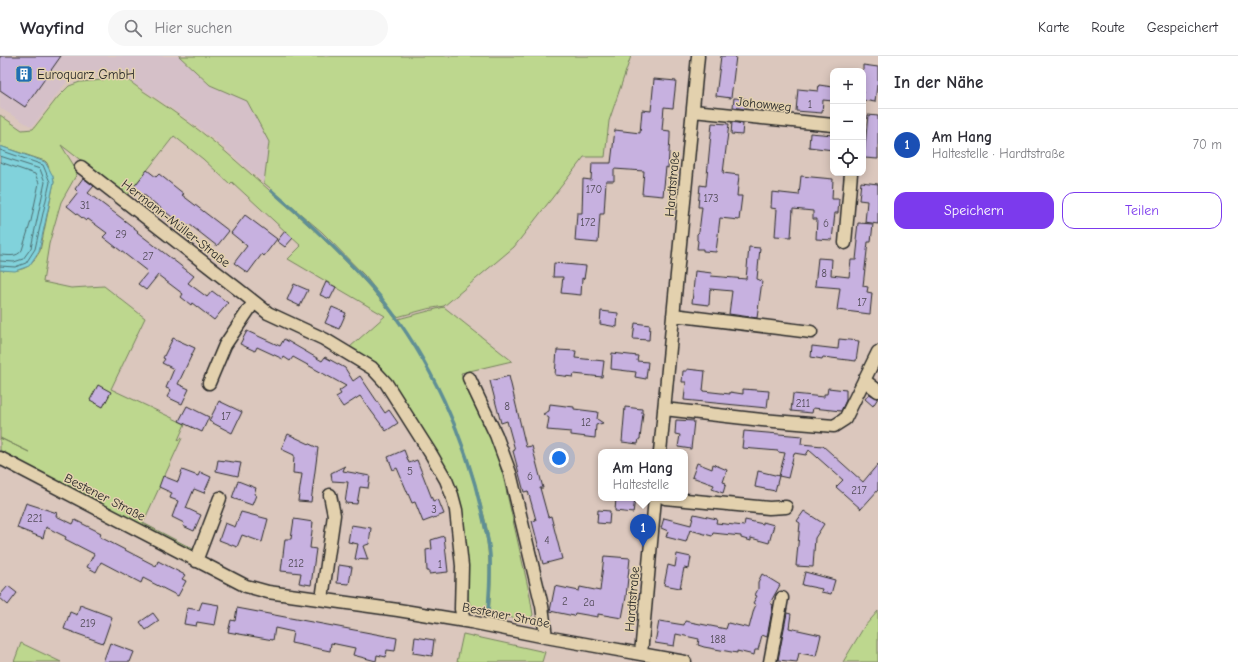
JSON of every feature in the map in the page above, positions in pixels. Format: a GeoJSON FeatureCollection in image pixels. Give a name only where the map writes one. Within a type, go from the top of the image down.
{"type":"FeatureCollection","features":[{"type":"Feature","properties":{"kind":"street","name":"Hardtstraße"},"geometry":{"type":"LineString","coordinates":[[660,449],[698,56]]}},
{"type":"Feature","properties":{"kind":"street","name":"Johowweg"},"geometry":{"type":"LineString","coordinates":[[693,111],[830,125]]}},
{"type":"Feature","properties":{"kind":"street","name":"Hermann-Müller-Straße"},"geometry":{"type":"LineString","coordinates":[[81,167],[268,313],[324,339],[372,368],[386,383],[431,454],[446,480],[452,495],[456,510],[462,566],[461,609],[468,621]]}},
{"type":"Feature","properties":{"kind":"street"},"geometry":{"type":"LineString","coordinates":[[845,243],[851,176]]}},
{"type":"Feature","properties":{"kind":"street"},"geometry":{"type":"LineString","coordinates":[[209,383],[225,345],[254,302]]}},
{"type":"Feature","properties":{"kind":"street"},"geometry":{"type":"LineString","coordinates":[[673,315],[812,332]]}},
{"type":"Feature","properties":{"kind":"street"},"geometry":{"type":"LineString","coordinates":[[664,409],[834,426],[845,419],[878,352]]}},
{"type":"Feature","properties":{"kind":"street"},"geometry":{"type":"LineString","coordinates":[[470,378],[496,435],[510,473],[542,606],[546,637]]}},
{"type":"Feature","properties":{"kind":"street"},"geometry":{"type":"LineString","coordinates":[[864,380],[878,392]]}},
{"type":"Feature","properties":{"kind":"street","name":"Bestener Straße"},"geometry":{"type":"LineString","coordinates":[[0,458],[196,560],[256,589],[468,621],[546,637],[685,662]]}},
{"type":"Feature","properties":{"kind":"street"},"geometry":{"type":"LineString","coordinates":[[322,599],[334,515],[330,495]]}},
{"type":"Feature","properties":{"kind":"street"},"geometry":{"type":"LineString","coordinates":[[196,560],[220,498]]}},
{"type":"Feature","properties":{"kind":"street"},"geometry":{"type":"LineString","coordinates":[[688,500],[769,508],[786,507]]}},
{"type":"Feature","properties":{"kind":"street","name":"Hardtstraße"},"geometry":{"type":"LineString","coordinates":[[641,654],[655,501]]}},
{"type":"Feature","properties":{"kind":"street"},"geometry":{"type":"LineString","coordinates":[[770,662],[782,598]]}},
{"type":"Feature","properties":{"kind":"shaded area","name":"Euroquarz GmbH"},"geometry":{"type":"Polygon","coordinates":[[[0,56],[179,56],[210,85],[247,101],[269,142],[264,183],[219,143],[198,127],[114,71],[72,75],[32,127],[0,108],[0,56]]]}},
{"type":"Feature","properties":{"kind":"green space"},"geometry":{"type":"Polygon","coordinates":[[[179,56],[631,56],[609,121],[605,157],[584,157],[514,247],[444,306],[397,317],[365,276],[322,232],[264,183],[269,142],[247,101],[210,85],[179,56]]]}},
{"type":"Feature","properties":{"kind":"green space"},"geometry":{"type":"Polygon","coordinates":[[[114,73],[129,81],[179,115],[224,150],[295,213],[353,269],[388,309],[420,356],[447,408],[458,435],[476,489],[488,550],[489,582],[487,613],[473,611],[468,599],[467,563],[434,449],[388,376],[374,363],[350,347],[385,316],[288,259],[301,246],[232,182],[230,184],[203,159],[174,136],[127,196],[61,145],[78,172],[61,202],[49,244],[43,282],[71,288],[104,286],[145,318],[111,389],[185,424],[178,440],[182,438],[143,523],[195,550],[194,552],[0,452],[0,270],[19,270],[28,266],[36,258],[40,251],[54,182],[45,161],[0,146],[0,115],[22,130],[33,129],[58,97],[69,86],[80,82],[103,80],[114,73]]]}},
{"type":"Feature","properties":{"kind":"green space"},"geometry":{"type":"Polygon","coordinates":[[[444,307],[512,361],[461,373],[492,439],[503,476],[530,596],[533,615],[527,621],[489,613],[491,560],[488,533],[466,453],[457,429],[436,384],[398,319],[444,307]]]}},
{"type":"Feature","properties":{"kind":"green space"},"geometry":{"type":"Polygon","coordinates":[[[878,611],[878,662],[843,662],[864,627],[878,611]]]}},
{"type":"Feature","properties":{"kind":"green space"},"geometry":{"type":"Polygon","coordinates":[[[463,634],[545,652],[542,662],[457,662],[463,634]]]}},
{"type":"Feature","properties":{"kind":"green space"},"geometry":{"type":"Polygon","coordinates":[[[21,643],[61,662],[14,662],[21,643]]]}},
{"type":"Feature","properties":{"kind":"water"},"geometry":{"type":"Polygon","coordinates":[[[0,146],[45,162],[53,176],[54,182],[39,251],[29,266],[15,271],[0,270],[0,146]]]}},
{"type":"Feature","properties":{"kind":"building","name":"Euroquarz GmbH"},"geometry":{"type":"Polygon","coordinates":[[[0,56],[61,56],[25,107],[0,90],[0,56]]]}},
{"type":"Feature","properties":{"kind":"building"},"geometry":{"type":"Polygon","coordinates":[[[721,56],[736,56],[731,98],[716,96],[721,56]]]}},
{"type":"Feature","properties":{"kind":"building"},"geometry":{"type":"Polygon","coordinates":[[[863,65],[878,67],[878,85],[875,102],[866,100],[866,68],[863,68],[863,65]]]}},
{"type":"Feature","properties":{"kind":"building"},"geometry":{"type":"Polygon","coordinates":[[[654,79],[676,81],[673,108],[664,107],[662,130],[670,131],[670,137],[668,168],[666,167],[663,196],[642,194],[644,171],[614,169],[614,181],[606,181],[604,214],[600,214],[598,243],[575,241],[577,213],[582,213],[583,179],[591,180],[592,163],[611,163],[615,130],[640,133],[642,110],[651,111],[654,79]]]}},
{"type":"Feature","properties":{"kind":"building"},"geometry":{"type":"Polygon","coordinates":[[[819,85],[830,87],[830,101],[823,100],[822,113],[796,111],[798,89],[818,91],[819,85]]]}},
{"type":"Feature","properties":{"kind":"building"},"geometry":{"type":"Polygon","coordinates":[[[734,98],[746,99],[745,109],[733,107],[734,98]]]}},
{"type":"Feature","properties":{"kind":"building"},"geometry":{"type":"Polygon","coordinates":[[[868,115],[878,116],[878,159],[866,158],[868,115]]]}},
{"type":"Feature","properties":{"kind":"building"},"geometry":{"type":"Polygon","coordinates":[[[732,122],[743,124],[742,135],[731,134],[732,122]]]}},
{"type":"Feature","properties":{"kind":"building"},"geometry":{"type":"Polygon","coordinates":[[[712,123],[729,124],[723,173],[739,175],[737,196],[742,196],[739,220],[720,218],[716,252],[697,249],[697,234],[699,232],[702,207],[698,207],[700,185],[706,186],[712,123]]]}},
{"type":"Feature","properties":{"kind":"building"},"geometry":{"type":"Polygon","coordinates":[[[810,133],[830,135],[830,150],[809,147],[810,133]]]}},
{"type":"Feature","properties":{"kind":"building"},"geometry":{"type":"Polygon","coordinates":[[[147,170],[156,177],[159,174],[184,194],[182,195],[229,231],[217,246],[189,224],[186,228],[143,194],[142,196],[133,188],[147,170]]]}},
{"type":"Feature","properties":{"kind":"building"},"geometry":{"type":"Polygon","coordinates":[[[801,176],[833,179],[832,199],[839,199],[838,213],[835,213],[832,240],[816,239],[817,219],[813,219],[813,211],[793,209],[791,237],[775,236],[777,209],[771,208],[772,192],[799,195],[801,176]]]}},
{"type":"Feature","properties":{"kind":"building"},"geometry":{"type":"Polygon","coordinates":[[[83,178],[94,186],[88,193],[194,276],[188,283],[207,297],[212,291],[228,303],[214,320],[192,303],[191,305],[181,297],[183,294],[158,275],[146,290],[138,284],[148,272],[103,237],[107,233],[88,219],[86,221],[67,206],[78,192],[75,189],[83,178]]]}},
{"type":"Feature","properties":{"kind":"building"},"geometry":{"type":"Polygon","coordinates":[[[861,182],[878,184],[878,224],[865,222],[867,201],[859,200],[861,182]]]}},
{"type":"Feature","properties":{"kind":"building"},"geometry":{"type":"Polygon","coordinates":[[[245,215],[277,239],[264,256],[262,254],[248,273],[234,263],[247,246],[231,233],[245,215]]]}},
{"type":"Feature","properties":{"kind":"building"},"geometry":{"type":"Polygon","coordinates":[[[858,223],[873,224],[871,242],[868,242],[863,286],[868,287],[867,292],[872,293],[870,314],[837,310],[840,288],[815,286],[818,258],[832,259],[831,275],[849,277],[851,260],[856,260],[858,223]]]}},
{"type":"Feature","properties":{"kind":"building"},"geometry":{"type":"Polygon","coordinates":[[[285,231],[293,238],[285,247],[277,241],[285,231]]]}},
{"type":"Feature","properties":{"kind":"building"},"geometry":{"type":"Polygon","coordinates":[[[749,247],[760,248],[757,279],[762,281],[757,318],[729,314],[732,291],[710,289],[709,305],[692,303],[695,271],[712,273],[711,276],[746,279],[749,247]]]}},
{"type":"Feature","properties":{"kind":"building"},"geometry":{"type":"Polygon","coordinates":[[[554,263],[586,266],[584,279],[582,278],[581,295],[561,293],[563,277],[553,277],[554,263]]]}},
{"type":"Feature","properties":{"kind":"building"},"geometry":{"type":"Polygon","coordinates":[[[326,282],[336,287],[330,299],[320,295],[326,282]]]}},
{"type":"Feature","properties":{"kind":"building"},"geometry":{"type":"Polygon","coordinates":[[[294,284],[308,290],[300,306],[287,300],[294,284]]]}},
{"type":"Feature","properties":{"kind":"building"},"geometry":{"type":"Polygon","coordinates":[[[332,307],[346,313],[339,329],[325,323],[332,307]]]}},
{"type":"Feature","properties":{"kind":"building"},"geometry":{"type":"Polygon","coordinates":[[[601,311],[618,313],[617,327],[600,324],[601,311]]]}},
{"type":"Feature","properties":{"kind":"building"},"geometry":{"type":"Polygon","coordinates":[[[635,323],[650,325],[649,340],[633,339],[635,323]]]}},
{"type":"Feature","properties":{"kind":"building"},"geometry":{"type":"Polygon","coordinates":[[[247,331],[280,346],[284,339],[322,361],[325,357],[345,368],[353,381],[360,376],[385,413],[389,410],[398,423],[386,431],[360,396],[343,407],[336,397],[341,394],[339,391],[346,386],[293,357],[290,361],[284,357],[283,359],[257,347],[255,351],[240,344],[247,331]]]}},
{"type":"Feature","properties":{"kind":"building"},"geometry":{"type":"Polygon","coordinates":[[[173,338],[195,348],[178,384],[189,389],[182,404],[167,397],[171,390],[166,388],[174,369],[162,363],[173,338]]]}},
{"type":"Feature","properties":{"kind":"building"},"geometry":{"type":"Polygon","coordinates":[[[839,339],[859,341],[856,361],[811,357],[812,346],[838,349],[839,339]]]}},
{"type":"Feature","properties":{"kind":"building"},"geometry":{"type":"Polygon","coordinates":[[[557,350],[576,351],[575,358],[604,361],[602,377],[574,374],[573,377],[555,375],[557,350]]]}},
{"type":"Feature","properties":{"kind":"building"},"geometry":{"type":"Polygon","coordinates":[[[612,353],[638,356],[637,361],[648,362],[646,379],[635,377],[636,372],[611,369],[612,353]]]}},
{"type":"Feature","properties":{"kind":"building"},"geometry":{"type":"Polygon","coordinates":[[[687,369],[705,371],[703,391],[743,394],[743,389],[769,391],[767,408],[684,400],[686,382],[682,382],[683,371],[687,371],[687,369]]]}},
{"type":"Feature","properties":{"kind":"building"},"geometry":{"type":"Polygon","coordinates":[[[509,376],[526,447],[532,446],[543,488],[540,488],[548,517],[551,516],[562,559],[543,564],[532,521],[536,520],[528,491],[524,492],[507,421],[501,423],[490,381],[509,376]]]}},
{"type":"Feature","properties":{"kind":"building"},"geometry":{"type":"Polygon","coordinates":[[[98,385],[111,392],[103,407],[90,400],[98,385]]]}},
{"type":"Feature","properties":{"kind":"building"},"geometry":{"type":"Polygon","coordinates":[[[828,388],[846,390],[846,400],[841,411],[813,408],[812,413],[791,411],[793,394],[824,397],[824,394],[827,394],[828,388]]]}},
{"type":"Feature","properties":{"kind":"building"},"geometry":{"type":"Polygon","coordinates":[[[869,394],[878,398],[873,406],[865,399],[869,394]]]}},
{"type":"Feature","properties":{"kind":"building"},"geometry":{"type":"Polygon","coordinates":[[[219,401],[242,412],[232,433],[209,421],[219,401]]]}},
{"type":"Feature","properties":{"kind":"building"},"geometry":{"type":"Polygon","coordinates":[[[550,404],[598,412],[597,419],[603,423],[596,425],[595,438],[571,435],[571,432],[547,430],[549,418],[543,414],[549,411],[550,404]]]}},
{"type":"Feature","properties":{"kind":"building"},"geometry":{"type":"Polygon","coordinates":[[[187,406],[209,417],[202,432],[179,421],[187,406]]]}},
{"type":"Feature","properties":{"kind":"building"},"geometry":{"type":"Polygon","coordinates":[[[625,407],[642,409],[643,413],[638,444],[622,442],[625,407]]]}},
{"type":"Feature","properties":{"kind":"building"},"geometry":{"type":"Polygon","coordinates":[[[676,420],[694,421],[691,449],[678,447],[680,435],[675,434],[676,420]]]}},
{"type":"Feature","properties":{"kind":"building"},"geometry":{"type":"Polygon","coordinates":[[[744,431],[802,436],[801,444],[823,446],[863,482],[878,464],[878,490],[861,509],[836,487],[843,480],[809,450],[806,455],[794,453],[788,478],[779,476],[785,453],[742,448],[744,431]]]}},
{"type":"Feature","properties":{"kind":"building"},"geometry":{"type":"Polygon","coordinates":[[[288,434],[318,448],[311,502],[298,501],[302,474],[293,473],[294,455],[281,449],[288,434]]]}},
{"type":"Feature","properties":{"kind":"building"},"geometry":{"type":"Polygon","coordinates":[[[404,450],[409,463],[417,460],[433,501],[438,499],[444,514],[423,522],[415,502],[412,503],[397,468],[393,470],[388,457],[404,450]]]}},
{"type":"Feature","properties":{"kind":"building"},"geometry":{"type":"Polygon","coordinates":[[[218,460],[241,463],[238,476],[216,471],[218,460]]]}},
{"type":"Feature","properties":{"kind":"building"},"geometry":{"type":"Polygon","coordinates":[[[697,463],[712,469],[713,464],[727,470],[723,482],[726,483],[723,493],[712,489],[714,485],[692,477],[697,463]]]}},
{"type":"Feature","properties":{"kind":"building"},"geometry":{"type":"Polygon","coordinates":[[[345,466],[343,471],[370,476],[368,488],[360,487],[357,504],[345,503],[348,482],[332,481],[331,473],[345,466]]]}},
{"type":"Feature","properties":{"kind":"building"},"geometry":{"type":"Polygon","coordinates":[[[182,470],[198,476],[200,472],[211,477],[204,493],[194,489],[186,508],[201,515],[194,531],[183,526],[184,523],[172,517],[178,501],[170,498],[172,493],[159,487],[163,476],[178,482],[182,470]]]}},
{"type":"Feature","properties":{"kind":"building"},"geometry":{"type":"Polygon","coordinates":[[[758,471],[779,476],[775,491],[755,487],[758,471]]]}},
{"type":"Feature","properties":{"kind":"building"},"geometry":{"type":"Polygon","coordinates":[[[238,481],[256,488],[254,494],[256,495],[252,505],[232,498],[238,481]]]}},
{"type":"Feature","properties":{"kind":"building"},"geometry":{"type":"Polygon","coordinates":[[[616,501],[635,501],[633,513],[615,511],[616,501]]]}},
{"type":"Feature","properties":{"kind":"building"},"geometry":{"type":"Polygon","coordinates":[[[26,503],[57,513],[56,516],[73,524],[75,520],[101,533],[100,537],[156,566],[158,561],[185,575],[182,579],[186,581],[178,596],[143,578],[141,583],[101,562],[96,572],[87,567],[94,554],[46,527],[43,538],[17,528],[26,503]]]}},
{"type":"Feature","properties":{"kind":"building"},"geometry":{"type":"Polygon","coordinates":[[[598,510],[610,511],[609,524],[597,523],[598,510]]]}},
{"type":"Feature","properties":{"kind":"building"},"geometry":{"type":"Polygon","coordinates":[[[804,511],[824,524],[815,538],[813,567],[796,566],[800,523],[797,521],[804,511]]]}},
{"type":"Feature","properties":{"kind":"building"},"geometry":{"type":"Polygon","coordinates":[[[241,512],[268,519],[262,542],[242,535],[237,547],[219,540],[225,523],[235,527],[241,512]]]}},
{"type":"Feature","properties":{"kind":"building"},"geometry":{"type":"Polygon","coordinates":[[[694,514],[717,519],[716,523],[744,526],[745,520],[774,525],[769,543],[751,538],[751,541],[741,538],[741,536],[713,533],[712,536],[690,530],[686,542],[666,537],[668,531],[661,528],[664,518],[691,525],[694,514]]]}},
{"type":"Feature","properties":{"kind":"building"},"geometry":{"type":"Polygon","coordinates":[[[294,519],[313,522],[310,548],[316,549],[311,585],[299,583],[301,573],[281,571],[285,539],[291,539],[294,519]]]}},
{"type":"Feature","properties":{"kind":"building"},"geometry":{"type":"Polygon","coordinates":[[[351,525],[371,528],[369,544],[363,546],[368,560],[355,559],[358,544],[348,542],[351,525]]]}},
{"type":"Feature","properties":{"kind":"building"},"geometry":{"type":"Polygon","coordinates":[[[444,536],[448,572],[429,574],[429,571],[427,571],[426,550],[432,549],[431,540],[444,536]]]}},
{"type":"Feature","properties":{"kind":"building"},"geometry":{"type":"Polygon","coordinates":[[[677,554],[691,557],[689,569],[684,568],[680,588],[664,585],[668,565],[675,567],[677,554]]]}},
{"type":"Feature","properties":{"kind":"building"},"geometry":{"type":"Polygon","coordinates":[[[604,556],[630,558],[622,618],[598,614],[598,617],[575,613],[574,616],[550,611],[555,586],[579,591],[580,587],[600,591],[604,556]]]}},
{"type":"Feature","properties":{"kind":"building"},"geometry":{"type":"Polygon","coordinates":[[[339,565],[352,567],[349,584],[337,583],[339,565]]]}},
{"type":"Feature","properties":{"kind":"building"},"geometry":{"type":"Polygon","coordinates":[[[805,572],[835,580],[831,594],[821,592],[822,589],[802,585],[805,572]]]}},
{"type":"Feature","properties":{"kind":"building"},"geometry":{"type":"Polygon","coordinates":[[[762,574],[780,585],[770,603],[773,605],[767,637],[762,635],[758,650],[755,650],[754,655],[737,651],[737,653],[704,647],[698,645],[699,639],[676,634],[674,646],[655,643],[659,621],[684,625],[685,621],[726,629],[728,623],[749,628],[756,605],[753,603],[757,596],[755,595],[758,589],[758,582],[762,574]]]}},
{"type":"Feature","properties":{"kind":"building"},"geometry":{"type":"Polygon","coordinates":[[[8,586],[17,593],[8,605],[0,598],[0,595],[8,586]]]}},
{"type":"Feature","properties":{"kind":"building"},"geometry":{"type":"Polygon","coordinates":[[[202,602],[219,605],[215,625],[197,622],[196,626],[184,624],[187,608],[199,610],[202,602]]]}},
{"type":"Feature","properties":{"kind":"building"},"geometry":{"type":"Polygon","coordinates":[[[80,605],[112,617],[103,643],[64,629],[70,612],[77,615],[80,605]]]}},
{"type":"Feature","properties":{"kind":"building"},"geometry":{"type":"Polygon","coordinates":[[[237,608],[397,638],[395,651],[387,650],[386,657],[377,655],[376,661],[353,655],[355,648],[331,643],[330,651],[291,643],[293,632],[275,628],[273,640],[228,632],[231,620],[235,621],[237,608]]]}},
{"type":"Feature","properties":{"kind":"building"},"geometry":{"type":"Polygon","coordinates":[[[153,613],[159,621],[146,630],[140,622],[153,613]]]}},
{"type":"Feature","properties":{"kind":"building"},"geometry":{"type":"Polygon","coordinates":[[[787,613],[791,614],[789,628],[821,635],[816,656],[799,653],[797,662],[778,660],[787,613]]]}},
{"type":"Feature","properties":{"kind":"building"},"geometry":{"type":"Polygon","coordinates":[[[415,637],[434,640],[432,656],[413,653],[415,637]]]}},
{"type":"Feature","properties":{"kind":"building"},"geometry":{"type":"Polygon","coordinates":[[[110,643],[134,652],[130,662],[103,662],[110,643]]]}},
{"type":"Feature","properties":{"kind":"waterway"},"geometry":{"type":"LineString","coordinates":[[272,191],[329,243],[382,299],[416,347],[431,374],[456,429],[475,485],[482,513],[490,555],[488,612]]}},
{"type":"Feature","properties":{"kind":"place","name":"Euroquarz GmbH"},"geometry":{"type":"Point","coordinates":[24,74]}},
{"type":"Feature","properties":{"kind":"place","name":"Am Hang"},"geometry":{"type":"Point","coordinates":[643,547]}}]}
